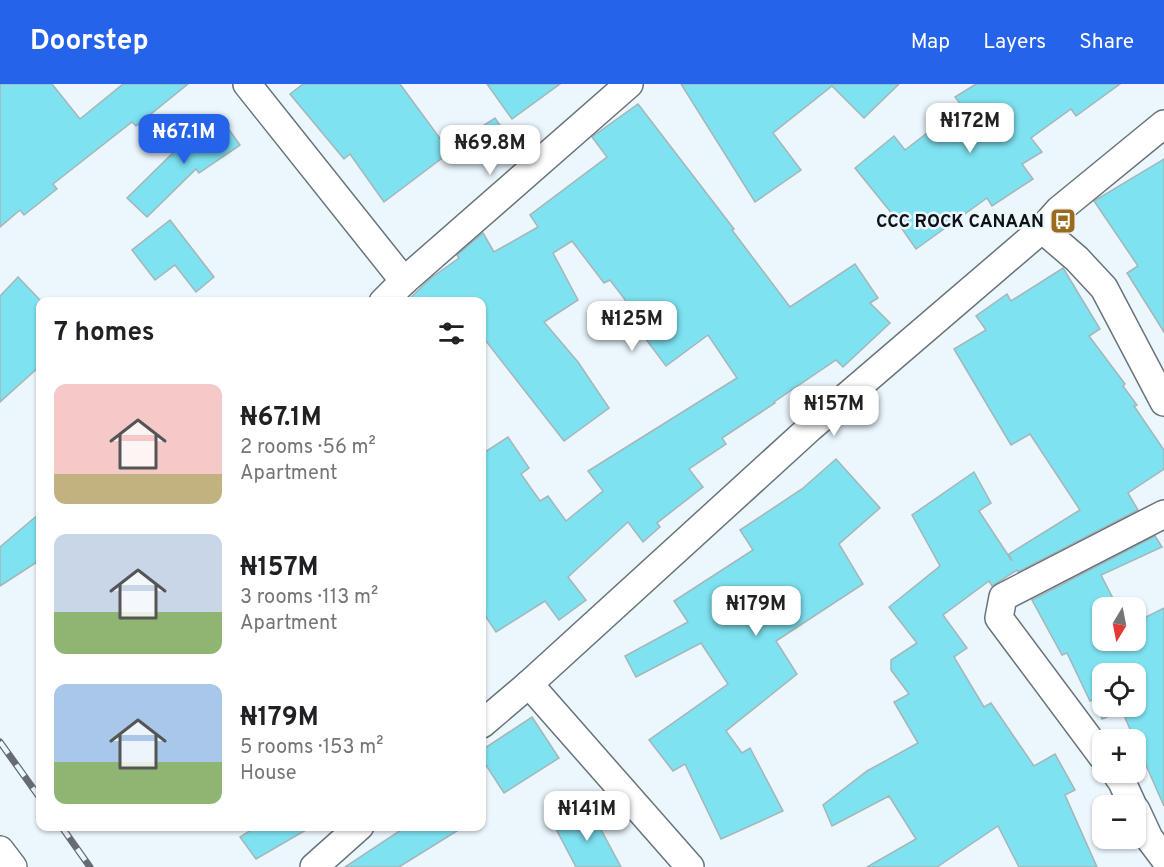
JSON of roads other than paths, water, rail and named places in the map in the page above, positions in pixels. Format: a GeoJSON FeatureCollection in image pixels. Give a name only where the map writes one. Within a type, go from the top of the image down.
{"type":"FeatureCollection","features":[{"type":"Feature","properties":{"kind":"street"},"geometry":{"type":"LineString","coordinates":[[247,84],[404,280]]}},
{"type":"Feature","properties":{"kind":"street"},"geometry":{"type":"LineString","coordinates":[[388,297],[404,280],[629,84]]}},
{"type":"Feature","properties":{"kind":"street"},"geometry":{"type":"LineString","coordinates":[[486,721],[530,684],[811,427],[1042,229],[1059,210],[1164,124]]}},
{"type":"Feature","properties":{"kind":"street"},"geometry":{"type":"LineString","coordinates":[[1042,229],[1077,259],[1104,288],[1164,402]]}},
{"type":"Feature","properties":{"kind":"street"},"geometry":{"type":"LineString","coordinates":[[1092,743],[999,618],[1003,597],[1164,514]]}},
{"type":"Feature","properties":{"kind":"street"},"geometry":{"type":"LineString","coordinates":[[530,684],[690,867]]}},
{"type":"Feature","properties":{"kind":"street"},"geometry":{"type":"LineString","coordinates":[[314,867],[354,831]]}},
{"type":"Feature","properties":{"kind":"street"},"geometry":{"type":"LineString","coordinates":[[1146,832],[1164,858]]}},
{"type":"Feature","properties":{"kind":"street"},"geometry":{"type":"LineString","coordinates":[[0,850],[13,867]]}},
{"type":"Feature","properties":{"kind":"railway"},"geometry":{"type":"LineString","coordinates":[[0,742],[36,792]]}},
{"type":"Feature","properties":{"kind":"railway"},"geometry":{"type":"LineString","coordinates":[[65,831],[90,867]]}},
{"type":"Feature","properties":{"kind":"place","name":"CCC ROCK CANAAN"},"geometry":{"type":"Point","coordinates":[1063,221]}}]}
